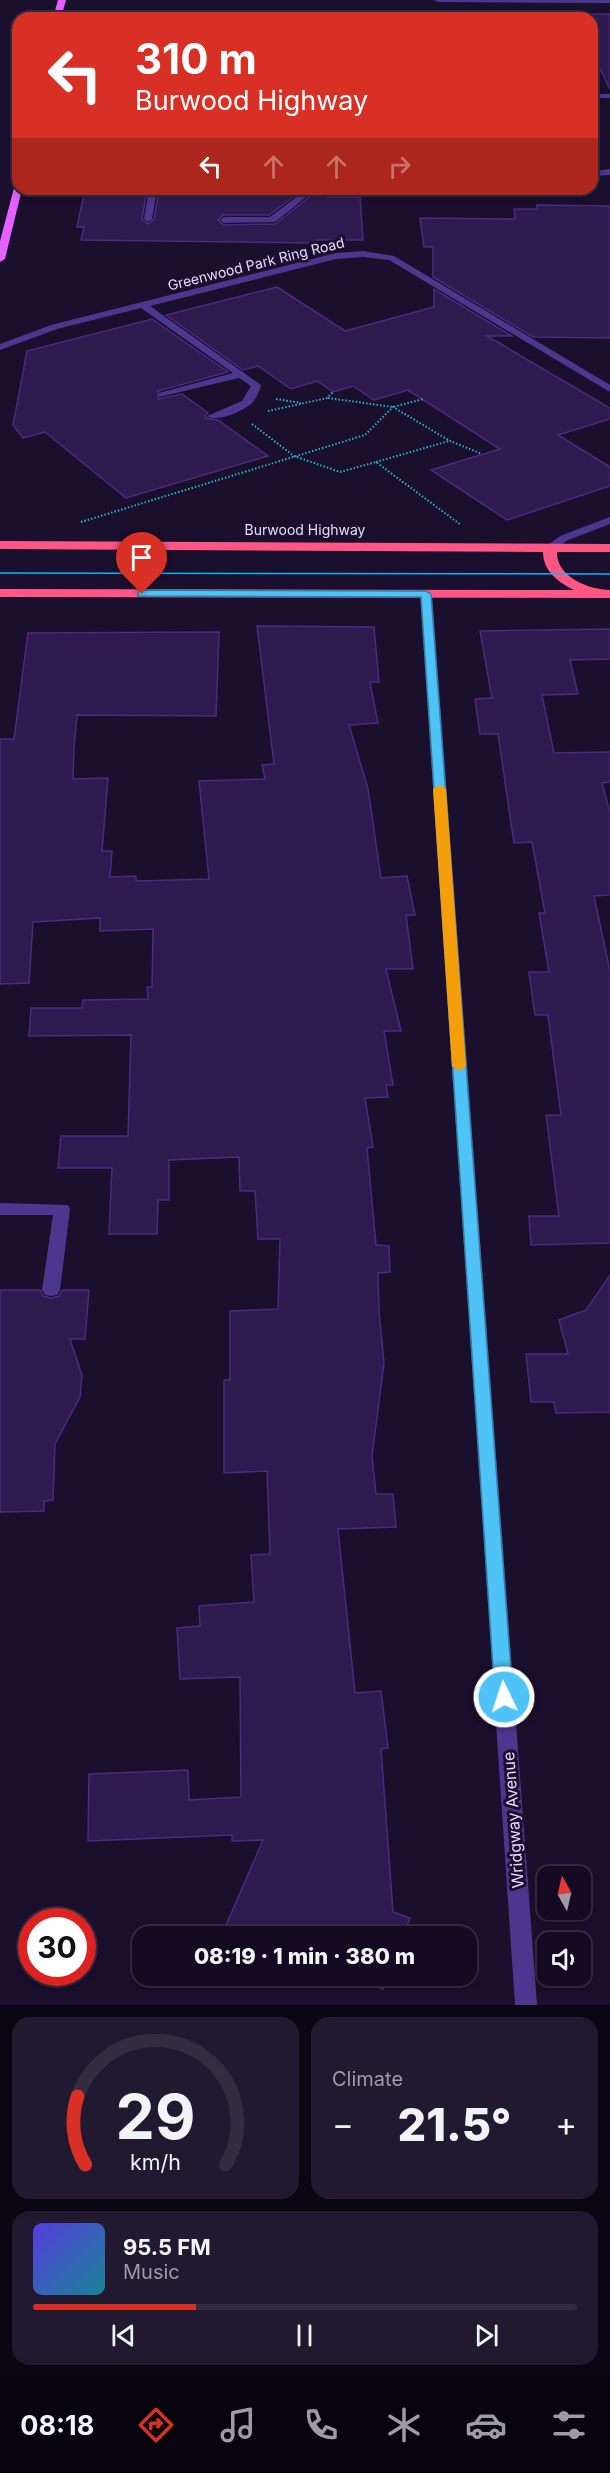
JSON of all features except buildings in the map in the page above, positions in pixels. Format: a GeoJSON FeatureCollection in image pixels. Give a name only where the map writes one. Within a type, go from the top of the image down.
{"type":"FeatureCollection","features":[{"type":"Feature","properties":{"kind":"highway","name":"Burwood Highway"},"geometry":{"type":"LineString","coordinates":[[0,545],[610,548]]}},
{"type":"Feature","properties":{"kind":"highway"},"geometry":{"type":"LineString","coordinates":[[550,548],[548,559],[556,573],[603,594]]}},
{"type":"Feature","properties":{"kind":"highway"},"geometry":{"type":"LineString","coordinates":[[0,593],[603,594]]}},
{"type":"Feature","properties":{"kind":"main road"},"geometry":{"type":"LineString","coordinates":[[0,258],[16,195]]}},
{"type":"Feature","properties":{"kind":"street"},"geometry":{"type":"LineString","coordinates":[[438,0],[610,1]]}},
{"type":"Feature","properties":{"kind":"street"},"geometry":{"type":"LineString","coordinates":[[148,219],[152,195]]}},
{"type":"Feature","properties":{"kind":"street"},"geometry":{"type":"LineString","coordinates":[[224,220],[272,220],[304,195]]}},
{"type":"Feature","properties":{"kind":"street","name":"Greenwood Park Ring Road"},"geometry":{"type":"LineString","coordinates":[[54,327],[336,256],[363,254],[383,256],[391,258],[605,381],[610,389]]}},
{"type":"Feature","properties":{"kind":"street"},"geometry":{"type":"LineString","coordinates":[[144,306],[256,385],[255,395],[250,402],[240,408],[212,416]]}},
{"type":"Feature","properties":{"kind":"street"},"geometry":{"type":"LineString","coordinates":[[4,334],[54,327]]}},
{"type":"Feature","properties":{"kind":"street"},"geometry":{"type":"LineString","coordinates":[[0,347],[54,327]]}},
{"type":"Feature","properties":{"kind":"street"},"geometry":{"type":"LineString","coordinates":[[163,395],[241,374]]}},
{"type":"Feature","properties":{"kind":"street"},"geometry":{"type":"LineString","coordinates":[[550,548],[564,538],[610,520]]}},
{"type":"Feature","properties":{"kind":"street","name":"Wridgway Avenue"},"geometry":{"type":"LineString","coordinates":[[426,594],[526,2005]]}},
{"type":"Feature","properties":{"kind":"street"},"geometry":{"type":"LineString","coordinates":[[0,1209],[62,1209],[51,1290]]}},
{"type":"Feature","properties":{"kind":"path"},"geometry":{"type":"LineString","coordinates":[[327,398],[333,392]]}},
{"type":"Feature","properties":{"kind":"path"},"geometry":{"type":"LineString","coordinates":[[269,398],[304,404]]}},
{"type":"Feature","properties":{"kind":"path"},"geometry":{"type":"LineString","coordinates":[[262,412],[327,398],[393,407],[423,399]]}},
{"type":"Feature","properties":{"kind":"path"},"geometry":{"type":"LineString","coordinates":[[393,407],[450,441],[483,454]]}},
{"type":"Feature","properties":{"kind":"path"},"geometry":{"type":"LineString","coordinates":[[98,517],[365,435],[393,407]]}},
{"type":"Feature","properties":{"kind":"path"},"geometry":{"type":"LineString","coordinates":[[250,423],[294,456],[340,472],[450,441]]}},
{"type":"Feature","properties":{"kind":"path"},"geometry":{"type":"LineString","coordinates":[[376,462],[461,525]]}},
{"type":"Feature","properties":{"kind":"tram line"},"geometry":{"type":"LineString","coordinates":[[0,573],[610,574]]}},
{"type":"Feature","properties":{"kind":"slow traffic"},"geometry":{"type":"LineString","coordinates":[[440,789],[459,1066]]}},
{"type":"Feature","properties":{"kind":"route"},"geometry":{"type":"LineString","coordinates":[[142,594],[426,594],[504,1697]]}}]}
